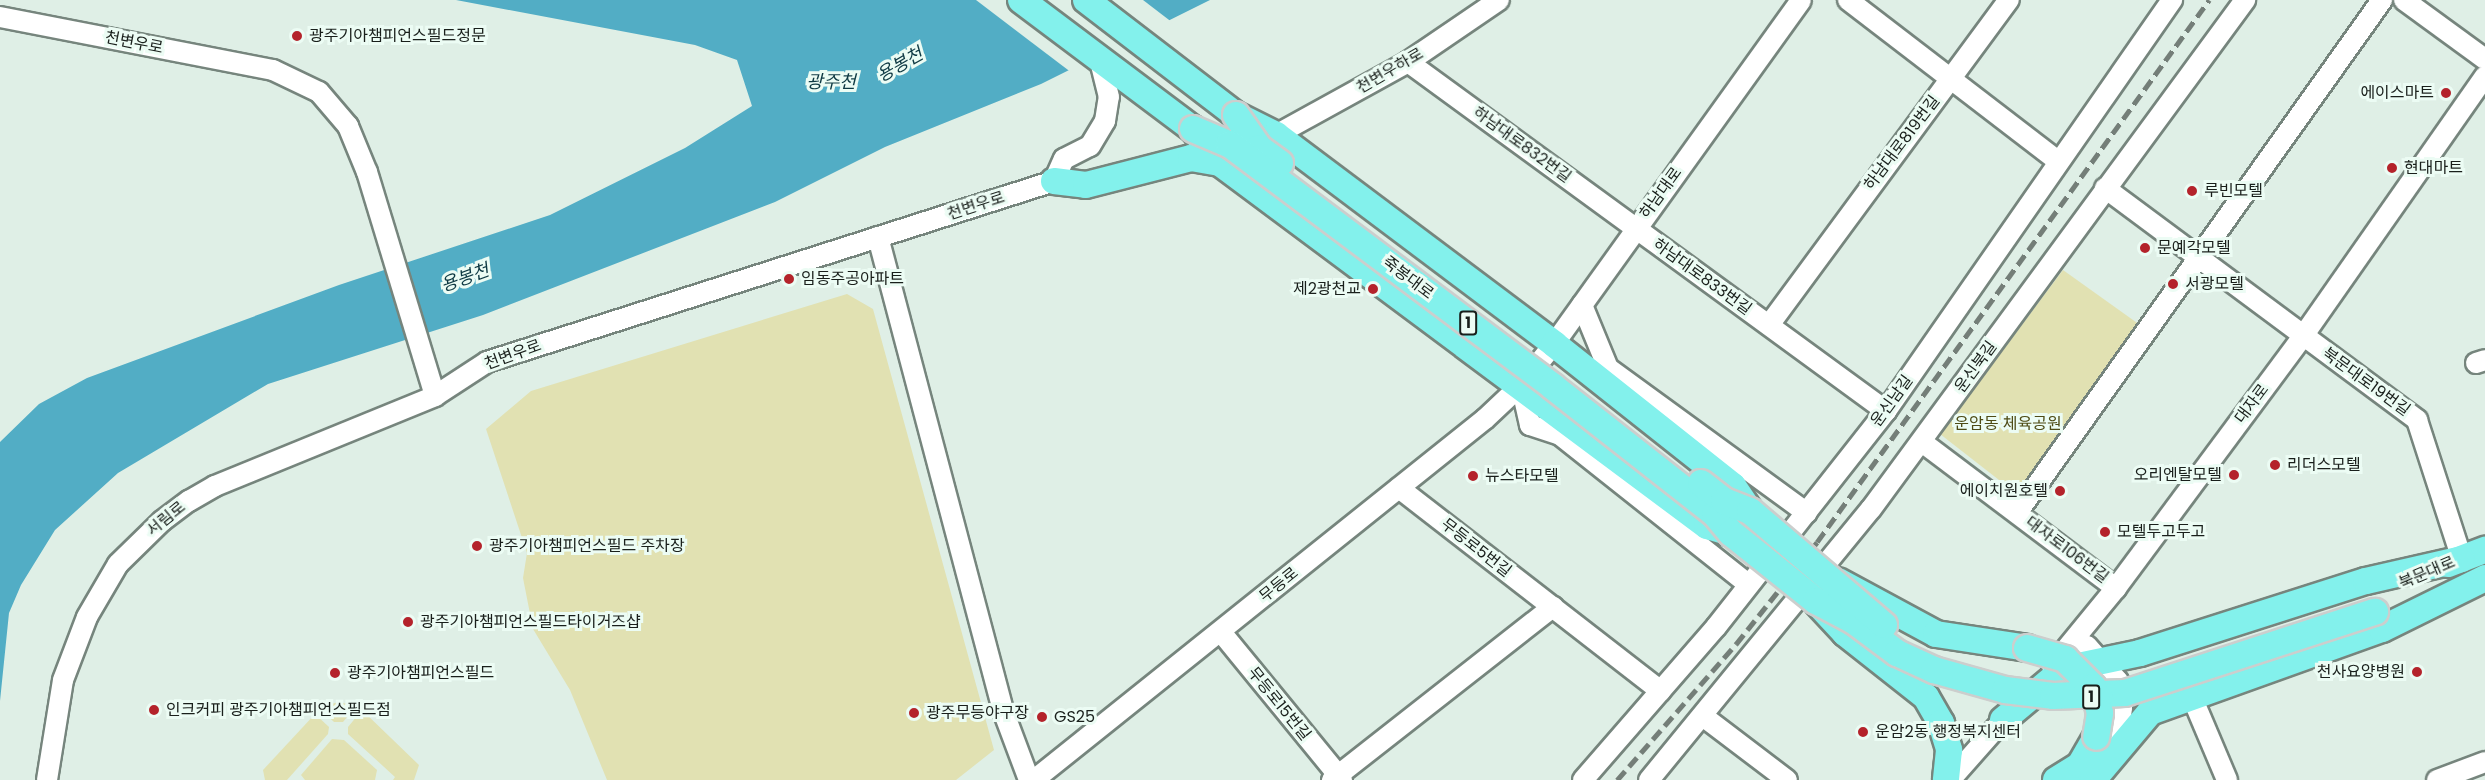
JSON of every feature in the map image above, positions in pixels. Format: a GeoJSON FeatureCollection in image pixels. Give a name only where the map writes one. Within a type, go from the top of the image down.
{"type":"FeatureCollection","features":[{"type":"Feature","properties":{"kind":"main road","name":"죽봉대로"},"geometry":{"type":"LineString","coordinates":[[1021,0],[1194,129],[1229,144],[1533,372],[1714,514],[1731,533]]}},
{"type":"Feature","properties":{"kind":"main road","name":"1"},"geometry":{"type":"LineString","coordinates":[[1086,0],[1236,115]]}},
{"type":"Feature","properties":{"kind":"main road","name":"죽봉대로"},"geometry":{"type":"LineString","coordinates":[[1236,115],[1268,154],[1566,377],[1724,501],[1750,511]]}},
{"type":"Feature","properties":{"kind":"main road"},"geometry":{"type":"LineString","coordinates":[[1236,115],[1276,135],[1554,344],[1733,486],[1750,511]]}},
{"type":"Feature","properties":{"kind":"main road"},"geometry":{"type":"LineString","coordinates":[[1194,129],[1220,164],[1565,417],[1707,526],[1731,533]]}},
{"type":"Feature","properties":{"kind":"main road"},"geometry":{"type":"LineString","coordinates":[[1054,181],[1086,185],[1191,158],[1220,164]]}},
{"type":"Feature","properties":{"kind":"main road","name":"1"},"geometry":{"type":"LineString","coordinates":[[1750,511],[1834,580],[1865,610],[1911,642],[1984,669],[2060,682],[2122,678],[2168,667],[2372,605]]}},
{"type":"Feature","properties":{"kind":"main road","name":"1"},"geometry":{"type":"LineString","coordinates":[[1731,533],[1816,601],[1854,621],[1897,653],[1944,674],[2005,690],[2087,698],[2169,682],[2372,605]]}},
{"type":"Feature","properties":{"kind":"main road"},"geometry":{"type":"LineString","coordinates":[[2003,720],[2064,669],[2102,659],[2140,653],[2366,581],[2473,554]]}},
{"type":"Feature","properties":{"kind":"main road","name":"북문대로"},"geometry":{"type":"LineString","coordinates":[[2372,605],[2473,554]]}},
{"type":"Feature","properties":{"kind":"main road"},"geometry":{"type":"LineString","coordinates":[[2092,780],[2151,712],[2382,628],[2485,578]]}},
{"type":"Feature","properties":{"kind":"main road","name":"북문대로"},"geometry":{"type":"LineString","coordinates":[[2372,605],[2485,578]]}},
{"type":"Feature","properties":{"kind":"main road"},"geometry":{"type":"LineString","coordinates":[[1834,580],[1936,634],[2027,648],[2066,659],[2092,687],[2100,713],[2096,737],[2080,765],[2056,780]]}},
{"type":"Feature","properties":{"kind":"main road"},"geometry":{"type":"LineString","coordinates":[[1816,601],[1845,633],[1926,697],[1941,723],[1949,750],[1948,780]]}},
{"type":"Feature","properties":{"kind":"street","name":"천변우하로"},"geometry":{"type":"LineString","coordinates":[[1276,135],[1408,62],[1498,0]]}},
{"type":"Feature","properties":{"kind":"street","name":"하남대로"},"geometry":{"type":"LineString","coordinates":[[1521,385],[1554,344],[1801,0]]}},
{"type":"Feature","properties":{"kind":"street"},"geometry":{"type":"LineString","coordinates":[[1848,0],[2058,161]]}},
{"type":"Feature","properties":{"kind":"street","name":"하남대로819번길"},"geometry":{"type":"LineString","coordinates":[[1854,208],[2009,0]]}},
{"type":"Feature","properties":{"kind":"street","name":"운신남길"},"geometry":{"type":"LineString","coordinates":[[1582,780],[1661,691],[1807,513],[1886,411],[2172,0]]}},
{"type":"Feature","properties":{"kind":"street","name":"운신북길"},"geometry":{"type":"LineString","coordinates":[[1649,780],[1704,717],[1922,442],[2105,188],[2245,0]]}},
{"type":"Feature","properties":{"kind":"street"},"geometry":{"type":"LineString","coordinates":[[2198,258],[2382,0]]}},
{"type":"Feature","properties":{"kind":"street"},"geometry":{"type":"LineString","coordinates":[[2404,0],[2485,59]]}},
{"type":"Feature","properties":{"kind":"street","name":"천변우로"},"geometry":{"type":"LineString","coordinates":[[0,17],[273,70],[319,92],[337,110],[355,143],[421,345],[435,396],[487,362],[1054,181]]}},
{"type":"Feature","properties":{"kind":"street"},"geometry":{"type":"LineString","coordinates":[[1054,181],[1064,159],[1090,146],[1105,120],[1108,97],[1100,60]]}},
{"type":"Feature","properties":{"kind":"street","name":"하남대로832번길"},"geometry":{"type":"LineString","coordinates":[[1408,62],[1635,229]]}},
{"type":"Feature","properties":{"kind":"street","name":"대자로"},"geometry":{"type":"LineString","coordinates":[[2003,720],[2074,643],[2116,588],[2303,336],[2485,76]]}},
{"type":"Feature","properties":{"kind":"street","name":"북문대로19번길"},"geometry":{"type":"LineString","coordinates":[[2105,188],[2417,420],[2473,554]]}},
{"type":"Feature","properties":{"kind":"street","name":"하남대로833번길"},"geometry":{"type":"LineString","coordinates":[[1768,325],[1854,208]]}},
{"type":"Feature","properties":{"kind":"street","name":"하남대로833번길"},"geometry":{"type":"LineString","coordinates":[[1635,229],[1886,411]]}},
{"type":"Feature","properties":{"kind":"street"},"geometry":{"type":"LineString","coordinates":[[878,237],[1004,713],[1029,780]]}},
{"type":"Feature","properties":{"kind":"street","name":"대자로106번길"},"geometry":{"type":"LineString","coordinates":[[2017,513],[2198,258]]}},
{"type":"Feature","properties":{"kind":"street"},"geometry":{"type":"LineString","coordinates":[[1582,305],[1608,368],[1807,513]]}},
{"type":"Feature","properties":{"kind":"street"},"geometry":{"type":"LineString","coordinates":[[1521,385],[1530,425],[1560,435],[1748,584]]}},
{"type":"Feature","properties":{"kind":"street","name":"무등로"},"geometry":{"type":"LineString","coordinates":[[1034,780],[1399,488],[1521,385]]}},
{"type":"Feature","properties":{"kind":"street","name":"서림로"},"geometry":{"type":"LineString","coordinates":[[47,780],[63,680],[75,644],[104,585],[139,542],[180,508],[215,486],[435,396]]}},
{"type":"Feature","properties":{"kind":"street","name":"대자로106번길"},"geometry":{"type":"LineString","coordinates":[[1922,442],[2116,588]]}},
{"type":"Feature","properties":{"kind":"street","name":"무등로5번길"},"geometry":{"type":"LineString","coordinates":[[1399,488],[1661,691]]}},
{"type":"Feature","properties":{"kind":"street","name":"무등로15번길"},"geometry":{"type":"LineString","coordinates":[[1221,632],[1337,778],[1552,607]]}},
{"type":"Feature","properties":{"kind":"street"},"geometry":{"type":"LineString","coordinates":[[2074,643],[2087,646],[2102,659],[2118,681],[2122,708],[2119,729],[2092,780]]}},
{"type":"Feature","properties":{"kind":"street"},"geometry":{"type":"LineString","coordinates":[[2192,697],[2226,780]]}},
{"type":"Feature","properties":{"kind":"street"},"geometry":{"type":"LineString","coordinates":[[1704,717],[1784,779]]}},
{"type":"Feature","properties":{"kind":"street"},"geometry":{"type":"LineString","coordinates":[[1948,780],[2003,720]]}},
{"type":"Feature","properties":{"kind":"street"},"geometry":{"type":"LineString","coordinates":[[1969,780],[1970,768],[2003,720]]}},
{"type":"Feature","properties":{"kind":"street"},"geometry":{"type":"LineString","coordinates":[[2437,780],[2485,762]]}},
{"type":"Feature","properties":{"kind":"green space","name":"운암동 체육공원"},"geometry":{"type":"Polygon","coordinates":[[[2063,270],[2140,325],[2023,484],[2008,487],[1940,434],[2063,270]]]}},
{"type":"Feature","properties":{"kind":"green space"},"geometry":{"type":"Polygon","coordinates":[[[847,294],[873,309],[994,750],[956,780],[607,780],[570,690],[533,629],[523,578],[527,553],[486,429],[531,391],[847,294]]]}},
{"type":"Feature","properties":{"kind":"green space"},"geometry":{"type":"Polygon","coordinates":[[[338,702],[356,706],[343,722],[334,722],[319,708],[338,702]]]}},
{"type":"Feature","properties":{"kind":"green space"},"geometry":{"type":"Polygon","coordinates":[[[362,710],[419,765],[414,780],[393,780],[395,777],[348,734],[348,727],[362,710]]]}},
{"type":"Feature","properties":{"kind":"green space"},"geometry":{"type":"Polygon","coordinates":[[[315,714],[329,727],[328,734],[287,780],[265,780],[263,770],[315,714]]]}},
{"type":"Feature","properties":{"kind":"green space"},"geometry":{"type":"Polygon","coordinates":[[[332,739],[344,740],[377,770],[375,780],[305,780],[301,775],[332,739]]]}},
{"type":"Feature","properties":{"kind":"water","name":"광주천"},"geometry":{"type":"Polygon","coordinates":[[[456,0],[1210,0],[1041,84],[885,147],[775,202],[483,315],[268,384],[118,473],[55,530],[21,585],[9,613],[0,701],[0,442],[39,404],[87,378],[339,285],[550,215],[685,148],[752,106],[737,60],[695,45],[456,0]]]}},
{"type":"Feature","properties":{"kind":"pier"},"geometry":{"type":"Polygon","coordinates":[[[976,0],[1143,0],[1173,23],[1072,73],[976,0]]]}},
{"type":"Feature","properties":{"kind":"railway"},"geometry":{"type":"LineString","coordinates":[[1617,780],[1736,644],[1817,542],[2209,0]]}},
{"type":"Feature","properties":{"kind":"place","name":"광주기아챔피언스필드정문"},"geometry":{"type":"Point","coordinates":[297,36]}},
{"type":"Feature","properties":{"kind":"place","name":"에이스마트"},"geometry":{"type":"Point","coordinates":[2446,93]}},
{"type":"Feature","properties":{"kind":"place","name":"현대마트"},"geometry":{"type":"Point","coordinates":[2392,168]}},
{"type":"Feature","properties":{"kind":"place","name":"루빈모텔"},"geometry":{"type":"Point","coordinates":[2192,191]}},
{"type":"Feature","properties":{"kind":"place","name":"문예각모텔"},"geometry":{"type":"Point","coordinates":[2145,248]}},
{"type":"Feature","properties":{"kind":"place","name":"임동주공아파트"},"geometry":{"type":"Point","coordinates":[789,279]}},
{"type":"Feature","properties":{"kind":"place","name":"서광모텔"},"geometry":{"type":"Point","coordinates":[2173,284]}},
{"type":"Feature","properties":{"kind":"place","name":"제2광천교"},"geometry":{"type":"Point","coordinates":[1373,289]}},
{"type":"Feature","properties":{"kind":"place","name":"리더스모텔"},"geometry":{"type":"Point","coordinates":[2275,465]}},
{"type":"Feature","properties":{"kind":"place","name":"오리엔탈모텔"},"geometry":{"type":"Point","coordinates":[2234,475]}},
{"type":"Feature","properties":{"kind":"place","name":"뉴스타모텔"},"geometry":{"type":"Point","coordinates":[1473,476]}},
{"type":"Feature","properties":{"kind":"place","name":"에이치원호텔"},"geometry":{"type":"Point","coordinates":[2060,491]}},
{"type":"Feature","properties":{"kind":"place","name":"모텔두고두고"},"geometry":{"type":"Point","coordinates":[2105,532]}},
{"type":"Feature","properties":{"kind":"place","name":"광주기아챔피언스필드 주차장"},"geometry":{"type":"Point","coordinates":[477,546]}},
{"type":"Feature","properties":{"kind":"place","name":"광주기아챔피언스필드타이거즈샵"},"geometry":{"type":"Point","coordinates":[408,622]}},
{"type":"Feature","properties":{"kind":"place","name":"천사요양병원"},"geometry":{"type":"Point","coordinates":[2417,672]}},
{"type":"Feature","properties":{"kind":"place","name":"광주기아챔피언스필드"},"geometry":{"type":"Point","coordinates":[335,673]}},
{"type":"Feature","properties":{"kind":"place","name":"인크커피 광주기아챔피언스필드점"},"geometry":{"type":"Point","coordinates":[154,710]}},
{"type":"Feature","properties":{"kind":"place","name":"광주무등야구장"},"geometry":{"type":"Point","coordinates":[914,713]}},
{"type":"Feature","properties":{"kind":"place","name":"GS25"},"geometry":{"type":"Point","coordinates":[1042,717]}},
{"type":"Feature","properties":{"kind":"place","name":"운암2동 행정복지센터"},"geometry":{"type":"Point","coordinates":[1863,732]}},
{"type":"Feature","properties":{"kind":"water label","name":"용봉천"},"geometry":{"type":"Point","coordinates":[900,65]}},
{"type":"Feature","properties":{"kind":"water label","name":"용봉천"},"geometry":{"type":"Point","coordinates":[465,278]}}]}
